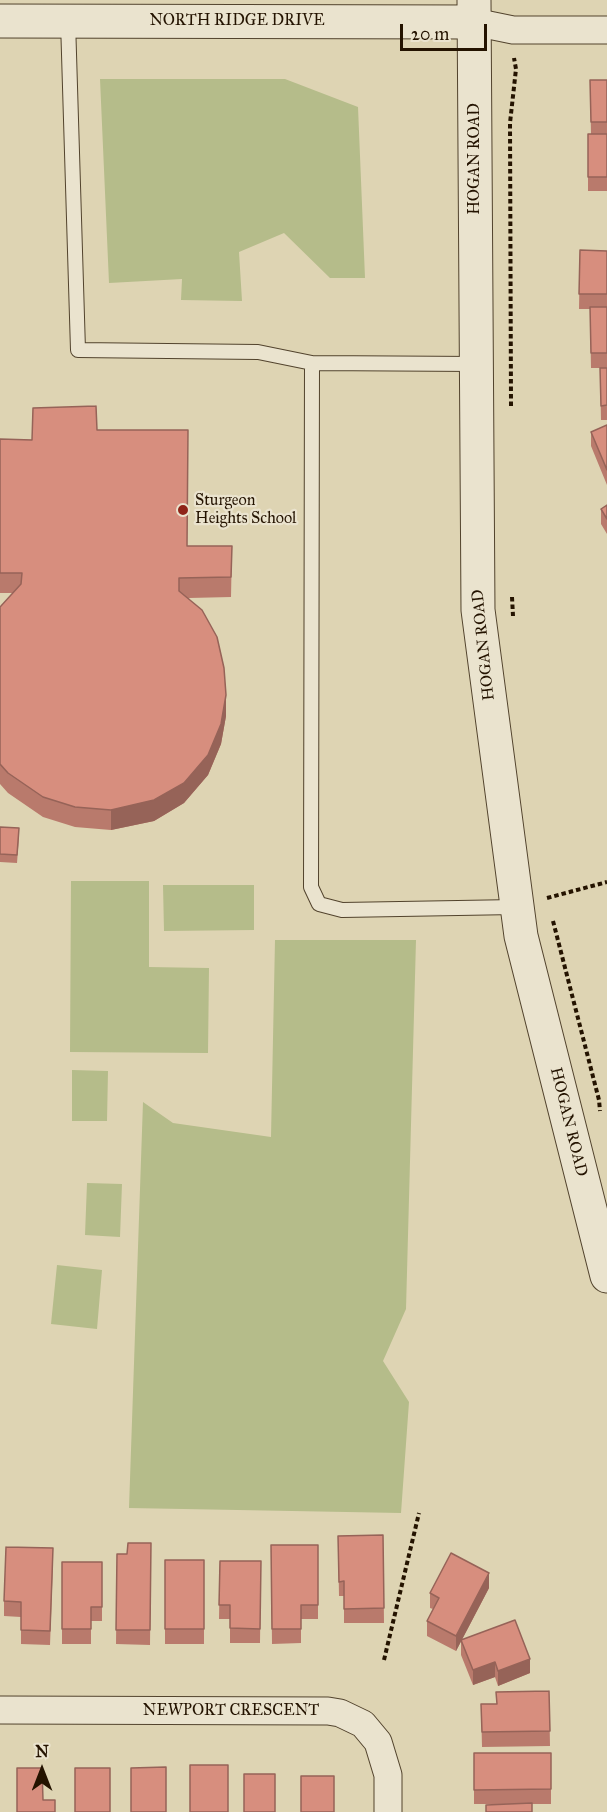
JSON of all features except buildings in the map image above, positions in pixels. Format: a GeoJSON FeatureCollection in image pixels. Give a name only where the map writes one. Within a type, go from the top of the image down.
{"type":"FeatureCollection","features":[{"type":"Feature","properties":{"kind":"street","name":"NORTH RIDGE DRIVE"},"geometry":{"type":"LineString","coordinates":[[0,21],[474,11]]}},
{"type":"Feature","properties":{"kind":"street"},"geometry":{"type":"LineString","coordinates":[[474,11],[513,30],[607,30]]}},
{"type":"Feature","properties":{"kind":"street","name":"HOGAN ROAD"},"geometry":{"type":"LineString","coordinates":[[474,11],[478,610],[527,904],[521,936],[607,1276]]}},
{"type":"Feature","properties":{"kind":"street","name":"NEWPORT CRESCENT"},"geometry":{"type":"LineString","coordinates":[[0,1710],[328,1711],[340,1713],[363,1724],[378,1742],[388,1775],[388,1812]]}},
{"type":"Feature","properties":{"kind":"lane"},"geometry":{"type":"LineString","coordinates":[[68,21],[78,350],[258,352],[312,363],[476,364]]}},
{"type":"Feature","properties":{"kind":"lane"},"geometry":{"type":"LineString","coordinates":[[312,363],[311,887],[319,904],[342,910],[527,904]]}},
{"type":"Feature","properties":{"kind":"path"},"geometry":{"type":"LineString","coordinates":[[511,406],[510,123],[516,69],[514,65]]}},
{"type":"Feature","properties":{"kind":"path"},"geometry":{"type":"LineString","coordinates":[[512,591],[513,623]]}},
{"type":"Feature","properties":{"kind":"path"},"geometry":{"type":"LineString","coordinates":[[527,904],[607,882]]}},
{"type":"Feature","properties":{"kind":"path"},"geometry":{"type":"LineString","coordinates":[[545,887],[547,898]]}},
{"type":"Feature","properties":{"kind":"path"},"geometry":{"type":"LineString","coordinates":[[553,921],[599,1100],[600,1119]]}},
{"type":"Feature","properties":{"kind":"path"},"geometry":{"type":"LineString","coordinates":[[384,1660],[419,1513]]}},
{"type":"Feature","properties":{"kind":"green space"},"geometry":{"type":"Polygon","coordinates":[[[100,79],[285,79],[358,107],[365,278],[330,278],[284,233],[239,252],[242,301],[181,300],[182,279],[109,283],[100,79]]]}},
{"type":"Feature","properties":{"kind":"green space"},"geometry":{"type":"Polygon","coordinates":[[[71,881],[149,881],[149,967],[209,968],[208,1053],[70,1052],[71,881]]]}},
{"type":"Feature","properties":{"kind":"green space"},"geometry":{"type":"Polygon","coordinates":[[[163,885],[254,885],[254,930],[164,931],[163,885]]]}},
{"type":"Feature","properties":{"kind":"green space"},"geometry":{"type":"Polygon","coordinates":[[[275,940],[416,940],[406,1309],[383,1361],[409,1402],[401,1513],[129,1508],[143,1102],[173,1123],[271,1137],[275,940]]]}},
{"type":"Feature","properties":{"kind":"green space"},"geometry":{"type":"Polygon","coordinates":[[[72,1070],[108,1071],[107,1121],[72,1121],[72,1070]]]}},
{"type":"Feature","properties":{"kind":"green space"},"geometry":{"type":"Polygon","coordinates":[[[87,1183],[122,1184],[120,1237],[85,1235],[87,1183]]]}},
{"type":"Feature","properties":{"kind":"green space"},"geometry":{"type":"Polygon","coordinates":[[[57,1265],[102,1270],[97,1329],[51,1324],[57,1265]]]}},
{"type":"Feature","properties":{"kind":"place","name":"Sturgeon Heights School"},"geometry":{"type":"Point","coordinates":[183,510]}}]}
